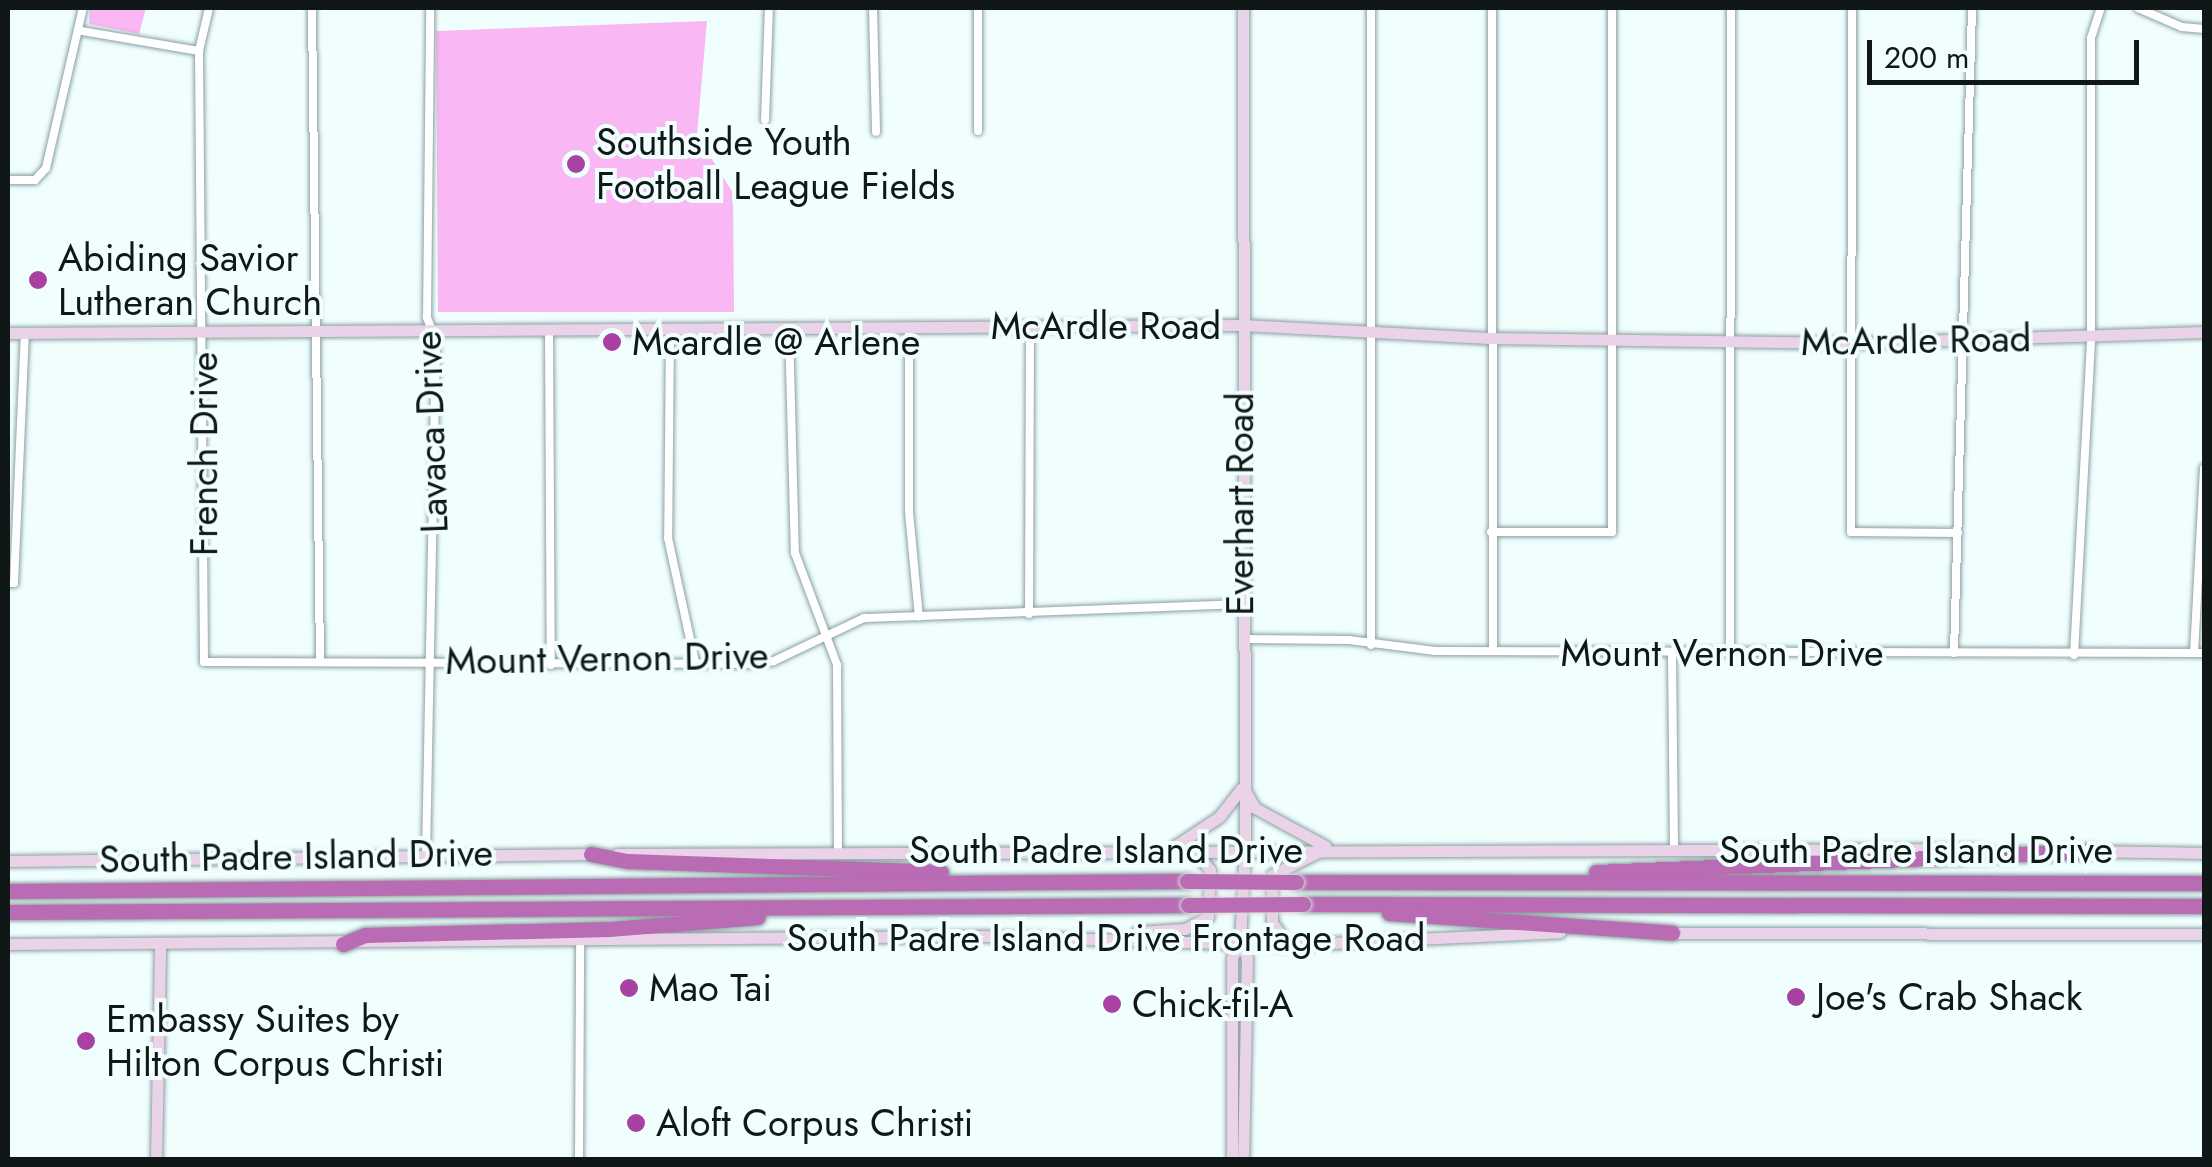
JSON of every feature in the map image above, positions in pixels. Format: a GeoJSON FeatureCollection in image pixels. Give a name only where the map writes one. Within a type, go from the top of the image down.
{"type":"FeatureCollection","features":[{"type":"Feature","properties":{"kind":"highway"},"geometry":{"type":"LineString","coordinates":[[1392,882],[2095,851]]}},
{"type":"Feature","properties":{"kind":"highway"},"geometry":{"type":"LineString","coordinates":[[591,854],[628,861],[925,872],[1057,870],[1099,880]]}},
{"type":"Feature","properties":{"kind":"highway","name":"South Padre Island Drive"},"geometry":{"type":"LineString","coordinates":[[8,891],[1099,880],[2204,883]]}},
{"type":"Feature","properties":{"kind":"highway"},"geometry":{"type":"LineString","coordinates":[[1307,904],[1672,933]]}},
{"type":"Feature","properties":{"kind":"highway","name":"South Padre Island Drive"},"geometry":{"type":"LineString","coordinates":[[8,912],[1307,904],[2204,906]]}},
{"type":"Feature","properties":{"kind":"highway"},"geometry":{"type":"LineString","coordinates":[[343,944],[365,935],[672,925],[759,917],[786,908]]}},
{"type":"Feature","properties":{"kind":"main road","name":"Everhart Road"},"geometry":{"type":"LineString","coordinates":[[1232,1160],[1232,958],[1240,941],[1245,848],[1240,639],[1243,8]]}},
{"type":"Feature","properties":{"kind":"main road","name":"McArdle Road"},"geometry":{"type":"LineString","coordinates":[[8,333],[1242,325],[1489,338],[1852,343],[2204,332]]}},
{"type":"Feature","properties":{"kind":"main road"},"geometry":{"type":"LineString","coordinates":[[1169,850],[1220,817],[1242,786],[1255,808],[1328,848]]}},
{"type":"Feature","properties":{"kind":"main road"},"geometry":{"type":"LineString","coordinates":[[8,860],[1245,848],[2204,854]]}},
{"type":"Feature","properties":{"kind":"main road"},"geometry":{"type":"LineString","coordinates":[[1288,945],[1273,929],[1272,874],[1328,848]]}},
{"type":"Feature","properties":{"kind":"main road"},"geometry":{"type":"LineString","coordinates":[[1073,936],[1204,924],[1210,870],[1192,850]]}},
{"type":"Feature","properties":{"kind":"main road","name":"South Padre Island Drive Frontage Road"},"geometry":{"type":"LineString","coordinates":[[8,944],[160,946],[1073,936],[1288,945],[1551,932],[2204,934]]}},
{"type":"Feature","properties":{"kind":"main road","name":"Everhart Road"},"geometry":{"type":"LineString","coordinates":[[1240,941],[1247,958],[1243,1160]]}},
{"type":"Feature","properties":{"kind":"main road"},"geometry":{"type":"LineString","coordinates":[[156,1160],[160,946]]}},
{"type":"Feature","properties":{"kind":"street"},"geometry":{"type":"LineString","coordinates":[[8,180],[35,180],[46,168],[82,30],[82,8]]}},
{"type":"Feature","properties":{"kind":"street","name":"French Drive"},"geometry":{"type":"LineString","coordinates":[[204,662],[199,51],[209,8]]}},
{"type":"Feature","properties":{"kind":"street"},"geometry":{"type":"LineString","coordinates":[[312,8],[320,660]]}},
{"type":"Feature","properties":{"kind":"street","name":"Lavaca Drive"},"geometry":{"type":"LineString","coordinates":[[426,856],[432,661],[430,8]]}},
{"type":"Feature","properties":{"kind":"street"},"geometry":{"type":"LineString","coordinates":[[765,120],[769,8]]}},
{"type":"Feature","properties":{"kind":"street"},"geometry":{"type":"LineString","coordinates":[[874,8],[876,132]]}},
{"type":"Feature","properties":{"kind":"street"},"geometry":{"type":"LineString","coordinates":[[978,8],[978,131]]}},
{"type":"Feature","properties":{"kind":"street"},"geometry":{"type":"LineString","coordinates":[[1371,8],[1371,645]]}},
{"type":"Feature","properties":{"kind":"street"},"geometry":{"type":"LineString","coordinates":[[1492,8],[1489,338],[1493,651]]}},
{"type":"Feature","properties":{"kind":"street"},"geometry":{"type":"LineString","coordinates":[[1492,532],[1612,532],[1612,8]]}},
{"type":"Feature","properties":{"kind":"street"},"geometry":{"type":"LineString","coordinates":[[1730,654],[1734,341],[1731,8]]}},
{"type":"Feature","properties":{"kind":"street"},"geometry":{"type":"LineString","coordinates":[[1852,8],[1851,532],[1958,533]]}},
{"type":"Feature","properties":{"kind":"street"},"geometry":{"type":"LineString","coordinates":[[1954,654],[1967,339],[1972,8]]}},
{"type":"Feature","properties":{"kind":"street"},"geometry":{"type":"LineString","coordinates":[[2074,655],[2092,337],[2092,38],[2100,8]]}},
{"type":"Feature","properties":{"kind":"street"},"geometry":{"type":"LineString","coordinates":[[2138,8],[2166,22],[2204,28]]}},
{"type":"Feature","properties":{"kind":"street"},"geometry":{"type":"LineString","coordinates":[[82,30],[199,51]]}},
{"type":"Feature","properties":{"kind":"street"},"geometry":{"type":"LineString","coordinates":[[1029,614],[1030,327]]}},
{"type":"Feature","properties":{"kind":"street"},"geometry":{"type":"LineString","coordinates":[[789,328],[795,553],[837,665],[838,850]]}},
{"type":"Feature","properties":{"kind":"street"},"geometry":{"type":"LineString","coordinates":[[909,328],[909,512],[919,617]]}},
{"type":"Feature","properties":{"kind":"street"},"geometry":{"type":"LineString","coordinates":[[670,329],[668,538],[695,662]]}},
{"type":"Feature","properties":{"kind":"street"},"geometry":{"type":"LineString","coordinates":[[549,330],[552,664]]}},
{"type":"Feature","properties":{"kind":"street"},"geometry":{"type":"LineString","coordinates":[[8,583],[14,584],[26,333]]}},
{"type":"Feature","properties":{"kind":"street"},"geometry":{"type":"LineString","coordinates":[[2200,653],[2204,468]]}},
{"type":"Feature","properties":{"kind":"street","name":"Mount Vernon Drive"},"geometry":{"type":"LineString","coordinates":[[204,662],[774,661],[824,633],[864,618],[1029,614],[1096,605],[1240,604]]}},
{"type":"Feature","properties":{"kind":"street","name":"Mount Vernon Drive"},"geometry":{"type":"LineString","coordinates":[[1240,639],[1493,651],[1672,654],[2200,653]]}},
{"type":"Feature","properties":{"kind":"street"},"geometry":{"type":"LineString","coordinates":[[1672,654],[1674,850]]}},
{"type":"Feature","properties":{"kind":"street"},"geometry":{"type":"LineString","coordinates":[[579,1160],[580,941]]}},
{"type":"Feature","properties":{"kind":"shaded area"},"geometry":{"type":"Polygon","coordinates":[[[90,8],[146,8],[139,34],[89,24],[90,8]]]}},
{"type":"Feature","properties":{"kind":"shaded area","name":"Southside Youth Football League Fields"},"geometry":{"type":"Polygon","coordinates":[[[707,21],[697,135],[733,193],[734,312],[438,312],[436,31],[707,21]]]}},
{"type":"Feature","properties":{"kind":"place","name":"Southside Youth Football League Fields"},"geometry":{"type":"Point","coordinates":[576,164]}},
{"type":"Feature","properties":{"kind":"place","name":"Abiding Savior Lutheran Church"},"geometry":{"type":"Point","coordinates":[38,280]}},
{"type":"Feature","properties":{"kind":"place","name":"Mcardle @ Arlene"},"geometry":{"type":"Point","coordinates":[612,342]}},
{"type":"Feature","properties":{"kind":"place","name":"Mao Tai"},"geometry":{"type":"Point","coordinates":[629,988]}},
{"type":"Feature","properties":{"kind":"place","name":"Joe's Crab Shack"},"geometry":{"type":"Point","coordinates":[1796,997]}},
{"type":"Feature","properties":{"kind":"place","name":"Chick-fil-A"},"geometry":{"type":"Point","coordinates":[1112,1004]}},
{"type":"Feature","properties":{"kind":"place","name":"Embassy Suites by Hilton Corpus Christi"},"geometry":{"type":"Point","coordinates":[86,1041]}},
{"type":"Feature","properties":{"kind":"place","name":"Aloft Corpus Christi"},"geometry":{"type":"Point","coordinates":[636,1123]}}]}
